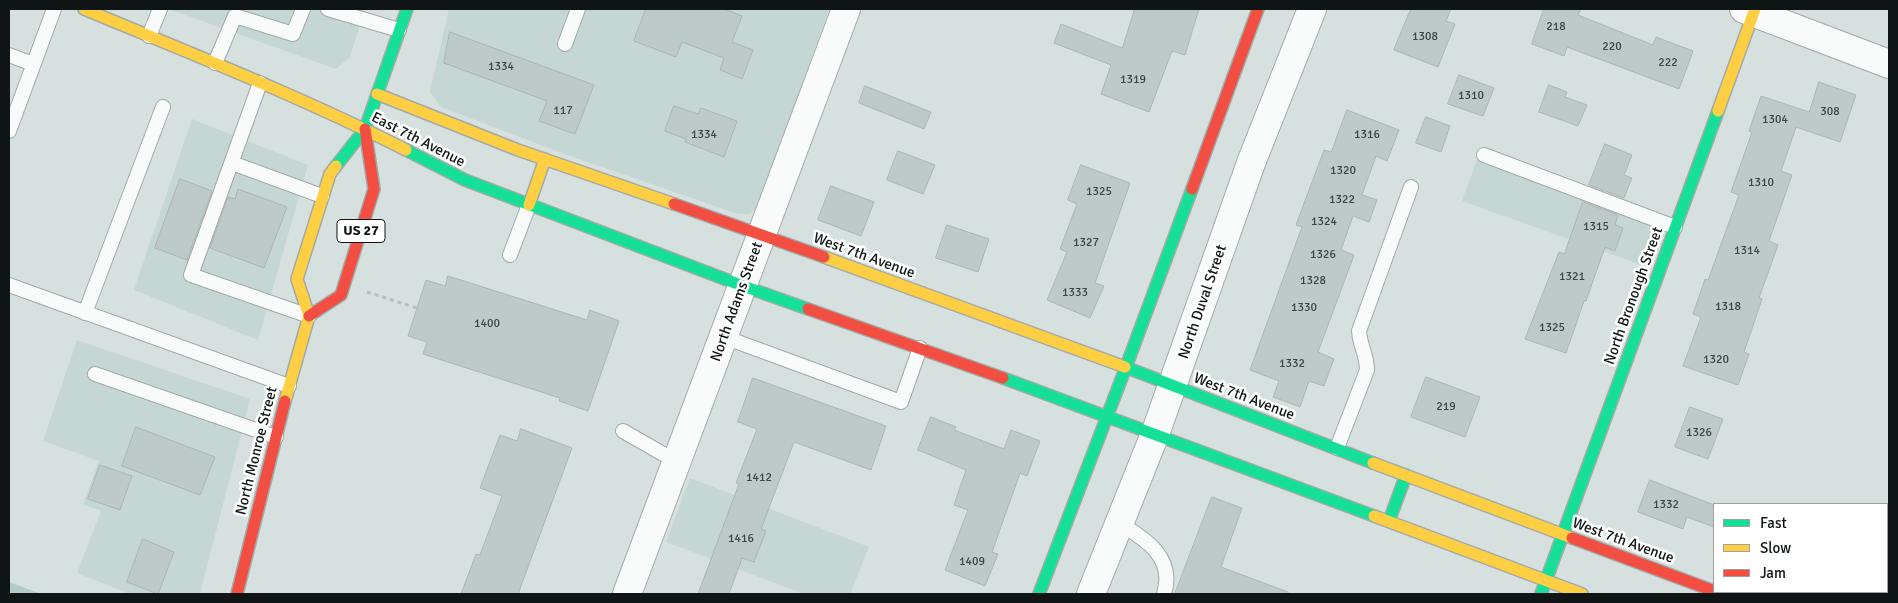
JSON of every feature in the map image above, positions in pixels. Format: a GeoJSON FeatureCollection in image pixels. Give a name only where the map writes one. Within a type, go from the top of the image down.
{"type":"FeatureCollection","features":[{"type":"Feature","properties":{"kind":"street","name":"East 7th Avenue"},"geometry":{"type":"LineString","coordinates":[[84,9],[215,63],[365,130],[465,180],[743,286]]}},
{"type":"Feature","properties":{"kind":"street","name":"US 27"},"geometry":{"type":"LineString","coordinates":[[365,130],[374,188],[341,295],[309,316],[297,279],[322,196],[330,174],[365,130],[407,9]]}},
{"type":"Feature","properties":{"kind":"street","name":"North Adams Street"},"geometry":{"type":"LineString","coordinates":[[628,594],[846,9]]}},
{"type":"Feature","properties":{"kind":"street"},"geometry":{"type":"LineString","coordinates":[[1039,594],[1108,416],[1258,9]]}},
{"type":"Feature","properties":{"kind":"street","name":"North Duval Street"},"geometry":{"type":"LineString","coordinates":[[1091,594],[1155,434],[1251,163],[1312,9]]}},
{"type":"Feature","properties":{"kind":"street"},"geometry":{"type":"LineString","coordinates":[[1751,10],[1889,64]]}},
{"type":"Feature","properties":{"kind":"street","name":"North Bronough Street"},"geometry":{"type":"LineString","coordinates":[[1541,594],[1675,227],[1751,10]]}},
{"type":"Feature","properties":{"kind":"street","name":"East 7th Avenue"},"geometry":{"type":"LineString","coordinates":[[377,94],[545,160],[762,234]]}},
{"type":"Feature","properties":{"kind":"street"},"geometry":{"type":"LineString","coordinates":[[529,205],[545,160]]}},
{"type":"Feature","properties":{"kind":"street","name":"West 7th Avenue"},"geometry":{"type":"LineString","coordinates":[[762,234],[1126,367],[1563,535],[1713,590]]}},
{"type":"Feature","properties":{"kind":"street"},"geometry":{"type":"LineString","coordinates":[[743,286],[1108,416],[1582,594]]}},
{"type":"Feature","properties":{"kind":"street","name":"North Monroe Street"},"geometry":{"type":"LineString","coordinates":[[237,594],[288,386],[309,316]]}},
{"type":"Feature","properties":{"kind":"street"},"geometry":{"type":"LineString","coordinates":[[1389,521],[1406,475]]}},
{"type":"Feature","properties":{"kind":"lane"},"geometry":{"type":"LineString","coordinates":[[9,131],[54,9]]}},
{"type":"Feature","properties":{"kind":"lane"},"geometry":{"type":"LineString","coordinates":[[149,36],[160,9]]}},
{"type":"Feature","properties":{"kind":"lane"},"geometry":{"type":"LineString","coordinates":[[215,63],[235,16],[293,34],[303,9]]}},
{"type":"Feature","properties":{"kind":"lane"},"geometry":{"type":"LineString","coordinates":[[328,9],[399,30]]}},
{"type":"Feature","properties":{"kind":"lane"},"geometry":{"type":"LineString","coordinates":[[565,44],[578,9]]}},
{"type":"Feature","properties":{"kind":"lane"},"geometry":{"type":"LineString","coordinates":[[9,54],[33,64]]}},
{"type":"Feature","properties":{"kind":"lane"},"geometry":{"type":"LineString","coordinates":[[260,83],[192,275],[309,316]]}},
{"type":"Feature","properties":{"kind":"lane"},"geometry":{"type":"LineString","coordinates":[[85,313],[163,107]]}},
{"type":"Feature","properties":{"kind":"lane"},"geometry":{"type":"LineString","coordinates":[[1484,155],[1675,227]]}},
{"type":"Feature","properties":{"kind":"lane"},"geometry":{"type":"LineString","coordinates":[[232,163],[322,196]]}},
{"type":"Feature","properties":{"kind":"lane"},"geometry":{"type":"LineString","coordinates":[[1337,448],[1367,370],[1367,357],[1360,341],[1360,331],[1411,187]]}},
{"type":"Feature","properties":{"kind":"lane"},"geometry":{"type":"LineString","coordinates":[[510,255],[529,205]]}},
{"type":"Feature","properties":{"kind":"lane"},"geometry":{"type":"LineString","coordinates":[[9,285],[288,386]]}},
{"type":"Feature","properties":{"kind":"lane"},"geometry":{"type":"LineString","coordinates":[[724,337],[901,402],[920,348]]}},
{"type":"Feature","properties":{"kind":"lane"},"geometry":{"type":"LineString","coordinates":[[95,374],[276,437]]}},
{"type":"Feature","properties":{"kind":"lane"},"geometry":{"type":"LineString","coordinates":[[623,430],[677,462]]}},
{"type":"Feature","properties":{"kind":"lane"},"geometry":{"type":"LineString","coordinates":[[1119,523],[1144,538],[1164,562],[1168,584],[1164,594]]}},
{"type":"Feature","properties":{"kind":"path"},"geometry":{"type":"LineString","coordinates":[[362,291],[417,308]]}},
{"type":"Feature","properties":{"kind":"shaded area"},"geometry":{"type":"Polygon","coordinates":[[[169,9],[365,9],[350,57],[336,69],[169,9]]]}},
{"type":"Feature","properties":{"kind":"shaded area"},"geometry":{"type":"Polygon","coordinates":[[[449,9],[829,9],[759,205],[750,214],[738,214],[570,156],[441,107],[430,92],[449,9]]]}},
{"type":"Feature","properties":{"kind":"shaded area"},"geometry":{"type":"Polygon","coordinates":[[[192,119],[308,165],[258,340],[134,290],[192,119]]]}},
{"type":"Feature","properties":{"kind":"shaded area"},"geometry":{"type":"Polygon","coordinates":[[[1481,149],[1665,215],[1647,267],[1462,201],[1481,149]]]}},
{"type":"Feature","properties":{"kind":"shaded area"},"geometry":{"type":"Polygon","coordinates":[[[77,340],[250,399],[200,594],[130,594],[77,573],[101,511],[83,504],[99,461],[43,441],[77,340]]]}},
{"type":"Feature","properties":{"kind":"shaded area"},"geometry":{"type":"Polygon","coordinates":[[[690,478],[869,547],[850,594],[804,594],[666,542],[690,478]]]}},
{"type":"Feature","properties":{"kind":"green space"},"geometry":{"type":"Polygon","coordinates":[[[9,582],[41,594],[9,594],[9,582]]]}},
{"type":"Feature","properties":{"kind":"building"},"geometry":{"type":"Polygon","coordinates":[[[646,9],[724,9],[742,16],[732,42],[753,50],[742,79],[720,70],[724,58],[682,42],[676,57],[634,41],[646,9]]]}},
{"type":"Feature","properties":{"kind":"building"},"geometry":{"type":"Polygon","coordinates":[[[1135,9],[1199,9],[1185,55],[1172,51],[1149,112],[1101,94],[1111,65],[1054,43],[1061,24],[1122,48],[1135,9]]]}},
{"type":"Feature","properties":{"kind":"building"},"geometry":{"type":"Polygon","coordinates":[[[1411,9],[1451,9],[1446,21],[1455,24],[1438,67],[1394,50],[1411,9]]]}},
{"type":"Feature","properties":{"kind":"building"},"geometry":{"type":"Polygon","coordinates":[[[1544,9],[1581,9],[1578,15],[1653,45],[1656,37],[1693,51],[1679,89],[1567,47],[1564,56],[1532,44],[1544,9]]]}},
{"type":"Feature","properties":{"kind":"building"},"geometry":{"type":"Polygon","coordinates":[[[450,32],[594,85],[575,134],[539,121],[547,101],[444,63],[450,32]]]}},
{"type":"Feature","properties":{"kind":"building"},"geometry":{"type":"Polygon","coordinates":[[[1459,75],[1494,88],[1483,116],[1448,104],[1459,75]]]}},
{"type":"Feature","properties":{"kind":"building"},"geometry":{"type":"Polygon","coordinates":[[[1819,82],[1856,95],[1840,142],[1796,127],[1781,171],[1792,175],[1769,241],[1778,245],[1759,298],[1762,299],[1744,352],[1749,354],[1738,385],[1683,366],[1701,317],[1693,314],[1705,279],[1708,280],[1739,195],[1731,192],[1752,132],[1749,131],[1761,96],[1809,112],[1819,82]]]}},
{"type":"Feature","properties":{"kind":"building"},"geometry":{"type":"Polygon","coordinates":[[[1549,85],[1567,92],[1565,97],[1587,105],[1578,126],[1539,112],[1549,85]]]}},
{"type":"Feature","properties":{"kind":"building"},"geometry":{"type":"Polygon","coordinates":[[[865,86],[931,112],[924,129],[859,103],[865,86]]]}},
{"type":"Feature","properties":{"kind":"building"},"geometry":{"type":"Polygon","coordinates":[[[674,106],[698,114],[701,108],[737,121],[724,157],[685,142],[686,139],[665,131],[674,106]]]}},
{"type":"Feature","properties":{"kind":"building"},"geometry":{"type":"Polygon","coordinates":[[[1347,110],[1399,130],[1387,161],[1376,156],[1362,195],[1377,200],[1369,222],[1353,216],[1341,250],[1354,255],[1318,352],[1334,359],[1324,386],[1309,381],[1300,407],[1273,397],[1279,381],[1250,370],[1302,227],[1296,225],[1324,150],[1331,152],[1347,110]]]}},
{"type":"Feature","properties":{"kind":"building"},"geometry":{"type":"Polygon","coordinates":[[[1426,117],[1450,126],[1441,152],[1416,143],[1426,117]]]}},
{"type":"Feature","properties":{"kind":"building"},"geometry":{"type":"Polygon","coordinates":[[[1605,144],[1632,155],[1624,175],[1632,178],[1624,198],[1589,185],[1605,144]]]}},
{"type":"Feature","properties":{"kind":"building"},"geometry":{"type":"Polygon","coordinates":[[[898,151],[935,165],[923,194],[887,180],[898,151]]]}},
{"type":"Feature","properties":{"kind":"building"},"geometry":{"type":"Polygon","coordinates":[[[1081,165],[1130,183],[1095,283],[1104,286],[1090,318],[1047,300],[1067,252],[1060,249],[1077,204],[1068,200],[1081,165]]]}},
{"type":"Feature","properties":{"kind":"building"},"geometry":{"type":"Polygon","coordinates":[[[180,179],[212,191],[187,260],[155,248],[180,179]]]}},
{"type":"Feature","properties":{"kind":"building"},"geometry":{"type":"Polygon","coordinates":[[[831,186],[874,202],[861,236],[818,220],[831,186]]]}},
{"type":"Feature","properties":{"kind":"building"},"geometry":{"type":"Polygon","coordinates":[[[238,189],[287,207],[264,268],[210,248],[228,197],[235,199],[238,189]]]}},
{"type":"Feature","properties":{"kind":"building"},"geometry":{"type":"Polygon","coordinates":[[[1583,202],[1618,215],[1615,225],[1623,228],[1615,251],[1605,247],[1566,353],[1525,339],[1559,252],[1564,254],[1583,202]]]}},
{"type":"Feature","properties":{"kind":"building"},"geometry":{"type":"Polygon","coordinates":[[[947,225],[989,239],[978,272],[936,258],[947,225]]]}},
{"type":"Feature","properties":{"kind":"building"},"geometry":{"type":"Polygon","coordinates":[[[448,276],[587,320],[590,310],[619,321],[588,411],[559,401],[560,398],[423,354],[427,342],[408,336],[426,280],[445,286],[448,276]]]}},
{"type":"Feature","properties":{"kind":"building"},"geometry":{"type":"Polygon","coordinates":[[[1426,377],[1480,397],[1465,437],[1411,417],[1426,377]]]}},
{"type":"Feature","properties":{"kind":"building"},"geometry":{"type":"Polygon","coordinates":[[[753,378],[886,426],[871,470],[794,442],[761,529],[766,531],[754,562],[742,558],[729,594],[698,594],[739,484],[736,483],[757,429],[738,422],[753,378]]]}},
{"type":"Feature","properties":{"kind":"building"},"geometry":{"type":"Polygon","coordinates":[[[1690,407],[1723,419],[1708,459],[1675,447],[1690,407]]]}},
{"type":"Feature","properties":{"kind":"building"},"geometry":{"type":"Polygon","coordinates":[[[931,417],[956,427],[954,430],[1004,449],[1011,430],[1040,441],[1027,476],[1020,473],[992,552],[998,554],[985,586],[945,570],[968,510],[954,505],[966,470],[918,450],[931,417]]]}},
{"type":"Feature","properties":{"kind":"building"},"geometry":{"type":"Polygon","coordinates":[[[136,427],[215,457],[200,495],[122,466],[136,427]]]}},
{"type":"Feature","properties":{"kind":"building"},"geometry":{"type":"Polygon","coordinates":[[[521,429],[572,448],[518,594],[461,594],[476,554],[480,555],[502,496],[480,488],[500,435],[517,441],[521,429]]]}},
{"type":"Feature","properties":{"kind":"building"},"geometry":{"type":"Polygon","coordinates":[[[100,465],[132,476],[120,510],[88,499],[100,465]]]}},
{"type":"Feature","properties":{"kind":"building"},"geometry":{"type":"Polygon","coordinates":[[[1650,480],[1713,505],[1713,527],[1687,517],[1683,529],[1638,512],[1650,480]]]}},
{"type":"Feature","properties":{"kind":"building"},"geometry":{"type":"Polygon","coordinates":[[[1212,497],[1242,508],[1221,567],[1288,592],[1288,594],[1175,594],[1212,497]]]}},
{"type":"Feature","properties":{"kind":"building"},"geometry":{"type":"Polygon","coordinates":[[[143,539],[174,552],[158,594],[127,582],[143,539]]]}},
{"type":"Feature","properties":{"kind":"traffic: fast"},"geometry":{"type":"LineString","coordinates":[[336,166],[365,129],[407,9]]}},
{"type":"Feature","properties":{"kind":"traffic: fast"},"geometry":{"type":"LineString","coordinates":[[1541,594],[1718,111]]}},
{"type":"Feature","properties":{"kind":"traffic: fast"},"geometry":{"type":"LineString","coordinates":[[406,150],[465,180],[808,309]]}},
{"type":"Feature","properties":{"kind":"traffic: fast"},"geometry":{"type":"LineString","coordinates":[[1039,594],[1192,189]]}},
{"type":"Feature","properties":{"kind":"traffic: fast"},"geometry":{"type":"LineString","coordinates":[[1125,367],[1373,463]]}},
{"type":"Feature","properties":{"kind":"traffic: fast"},"geometry":{"type":"LineString","coordinates":[[1003,378],[1374,516]]}},
{"type":"Feature","properties":{"kind":"traffic: fast"},"geometry":{"type":"LineString","coordinates":[[1389,521],[1406,475]]}},
{"type":"Feature","properties":{"kind":"traffic: slow"},"geometry":{"type":"LineString","coordinates":[[84,9],[287,94],[406,150]]}},
{"type":"Feature","properties":{"kind":"traffic: slow"},"geometry":{"type":"LineString","coordinates":[[1718,111],[1755,9]]}},
{"type":"Feature","properties":{"kind":"traffic: slow"},"geometry":{"type":"LineString","coordinates":[[377,94],[518,150],[674,204]]}},
{"type":"Feature","properties":{"kind":"traffic: slow"},"geometry":{"type":"LineString","coordinates":[[529,205],[545,159]]}},
{"type":"Feature","properties":{"kind":"traffic: slow"},"geometry":{"type":"LineString","coordinates":[[285,401],[309,316],[297,279],[330,174],[336,166]]}},
{"type":"Feature","properties":{"kind":"traffic: slow"},"geometry":{"type":"LineString","coordinates":[[824,257],[1125,367]]}},
{"type":"Feature","properties":{"kind":"traffic: slow"},"geometry":{"type":"LineString","coordinates":[[1373,463],[1572,538]]}},
{"type":"Feature","properties":{"kind":"traffic: slow"},"geometry":{"type":"LineString","coordinates":[[1374,516],[1582,594]]}},
{"type":"Feature","properties":{"kind":"traffic: jam"},"geometry":{"type":"LineString","coordinates":[[1192,189],[1258,9]]}},
{"type":"Feature","properties":{"kind":"traffic: jam"},"geometry":{"type":"LineString","coordinates":[[309,316],[341,295],[374,189],[365,129]]}},
{"type":"Feature","properties":{"kind":"traffic: jam"},"geometry":{"type":"LineString","coordinates":[[674,204],[824,257]]}},
{"type":"Feature","properties":{"kind":"traffic: jam"},"geometry":{"type":"LineString","coordinates":[[808,309],[1003,378]]}},
{"type":"Feature","properties":{"kind":"traffic: jam"},"geometry":{"type":"LineString","coordinates":[[237,594],[285,401]]}},
{"type":"Feature","properties":{"kind":"traffic: jam"},"geometry":{"type":"LineString","coordinates":[[1572,538],[1713,591]]}}]}
